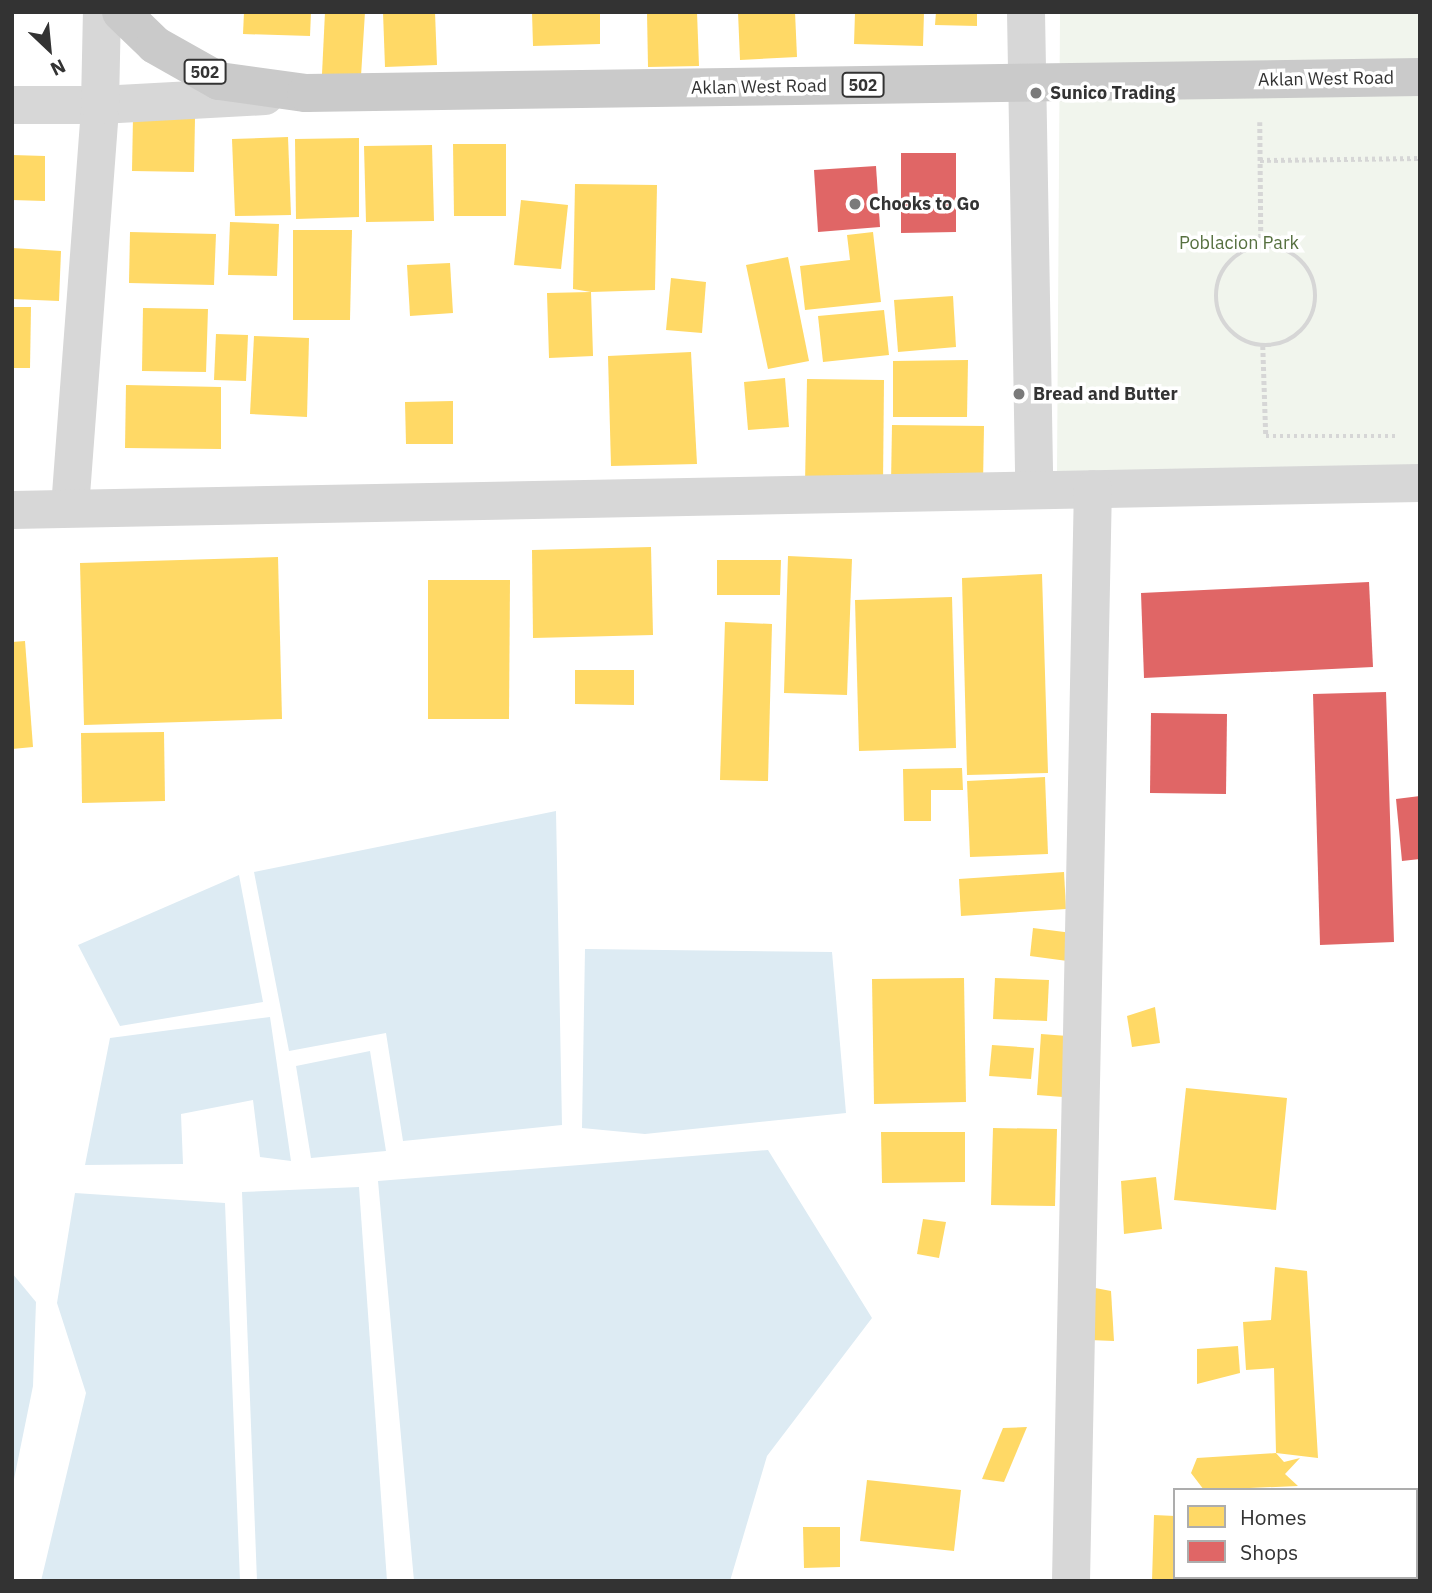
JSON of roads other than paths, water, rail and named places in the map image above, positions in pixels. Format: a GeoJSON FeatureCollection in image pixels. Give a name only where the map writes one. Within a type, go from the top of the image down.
{"type":"FeatureCollection","features":[{"type":"Feature","properties":{"kind":"main road","name":"Aklan West Road"},"geometry":{"type":"LineString","coordinates":[[121,12],[155,45],[219,80],[306,93],[1420,78]]}},
{"type":"Feature","properties":{"kind":"street"},"geometry":{"type":"LineString","coordinates":[[71,508],[100,104],[102,12]]}},
{"type":"Feature","properties":{"kind":"street"},"geometry":{"type":"LineString","coordinates":[[1026,12],[1034,490]]}},
{"type":"Feature","properties":{"kind":"street"},"geometry":{"type":"LineString","coordinates":[[12,105],[100,104],[306,93]]}},
{"type":"Feature","properties":{"kind":"street"},"geometry":{"type":"LineString","coordinates":[[12,510],[1420,483]]}},
{"type":"Feature","properties":{"kind":"street"},"geometry":{"type":"LineString","coordinates":[[1071,1581],[1093,489]]}},
{"type":"Feature","properties":{"kind":"place","name":"Sunico Trading"},"geometry":{"type":"Point","coordinates":[1036,93]}},
{"type":"Feature","properties":{"kind":"place","name":"Chooks to Go"},"geometry":{"type":"Point","coordinates":[855,204]}},
{"type":"Feature","properties":{"kind":"place","name":"Bread and Butter"},"geometry":{"type":"Point","coordinates":[1019,394]}},
{"type":"Feature","properties":{"kind":"park label","name":"Poblacion Park"},"geometry":{"type":"Point","coordinates":[1239,243]}}]}
